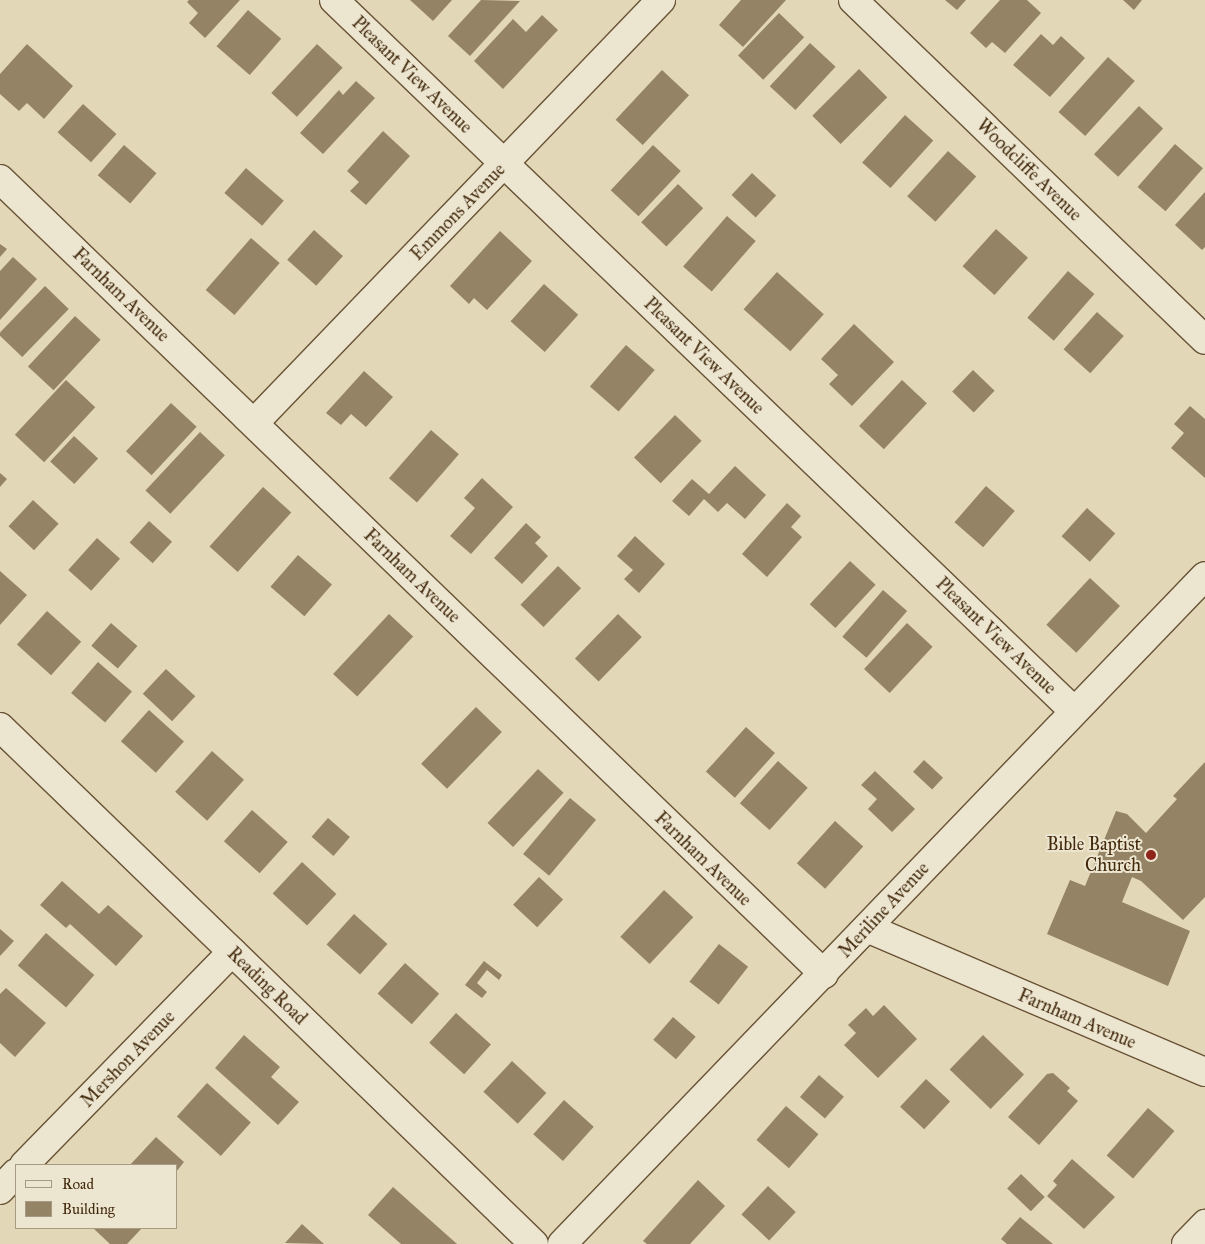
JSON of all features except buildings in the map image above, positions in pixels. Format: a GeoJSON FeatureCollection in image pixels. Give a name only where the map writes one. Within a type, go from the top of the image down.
{"type":"FeatureCollection","features":[{"type":"Feature","properties":{"kind":"street","name":"Pleasant View Avenue"},"geometry":{"type":"LineString","coordinates":[[334,0],[1074,711]]}},
{"type":"Feature","properties":{"kind":"street","name":"Emmons Avenue"},"geometry":{"type":"LineString","coordinates":[[254,423],[661,0]]}},
{"type":"Feature","properties":{"kind":"street","name":"Woodcliffe Avenue"},"geometry":{"type":"LineString","coordinates":[[853,0],[1205,340]]}},
{"type":"Feature","properties":{"kind":"street","name":"Farnham Avenue"},"geometry":{"type":"LineString","coordinates":[[0,179],[824,974]]}},
{"type":"Feature","properties":{"kind":"street","name":"Meriline Avenue"},"geometry":{"type":"LineString","coordinates":[[562,1244],[824,974],[1205,576]]}},
{"type":"Feature","properties":{"kind":"street","name":"Reading Road"},"geometry":{"type":"LineString","coordinates":[[0,728],[534,1244]]}},
{"type":"Feature","properties":{"kind":"street","name":"Farnham Avenue"},"geometry":{"type":"LineString","coordinates":[[867,928],[1205,1072]]}},
{"type":"Feature","properties":{"kind":"street","name":"Mershon Avenue"},"geometry":{"type":"LineString","coordinates":[[25,1164],[232,952]]}},
{"type":"Feature","properties":{"kind":"street"},"geometry":{"type":"LineString","coordinates":[[0,1190],[15,1174]]}},
{"type":"Feature","properties":{"kind":"street"},"geometry":{"type":"LineString","coordinates":[[1186,1244],[1205,1224]]}},
{"type":"Feature","properties":{"kind":"place","name":"Bible Baptist Church"},"geometry":{"type":"Point","coordinates":[1151,855]}}]}
